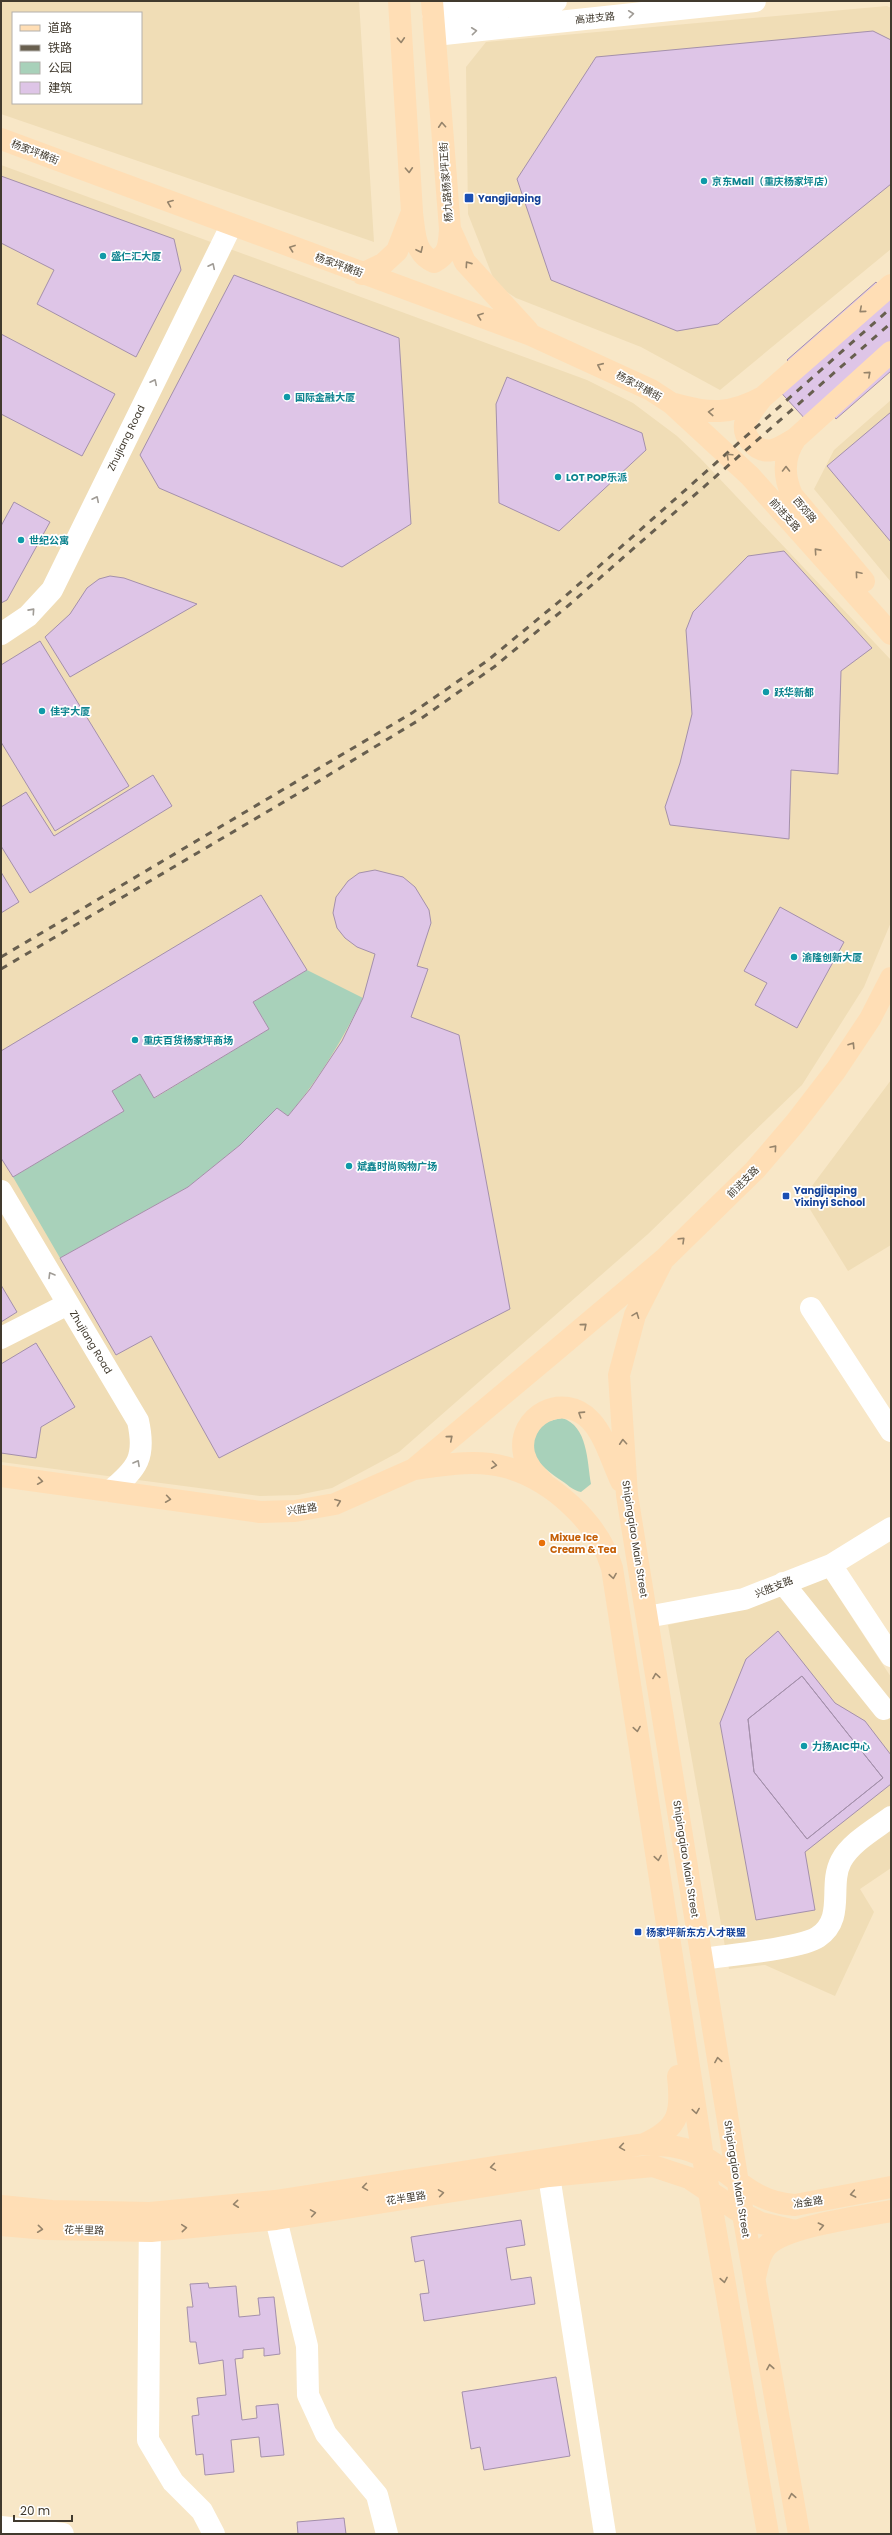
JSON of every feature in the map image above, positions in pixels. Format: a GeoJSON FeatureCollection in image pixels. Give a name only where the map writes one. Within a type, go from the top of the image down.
{"type":"FeatureCollection","features":[{"type":"Feature","properties":{"kind":"main road"},"geometry":{"type":"LineString","coordinates":[[399,1],[412,212],[417,245],[424,258],[434,262],[444,257],[449,245],[450,229]]}},
{"type":"Feature","properties":{"kind":"main road","name":"杨九路杨家坪正街"},"geometry":{"type":"LineString","coordinates":[[434,17],[450,229],[466,262],[487,289],[531,335]]}},
{"type":"Feature","properties":{"kind":"main road","name":"杨家坪横街"},"geometry":{"type":"LineString","coordinates":[[1,139],[231,226],[531,335],[631,380],[672,403]]}},
{"type":"Feature","properties":{"kind":"main road"},"geometry":{"type":"LineString","coordinates":[[362,274],[383,264],[397,251],[412,212]]}},
{"type":"Feature","properties":{"kind":"main road"},"geometry":{"type":"LineString","coordinates":[[672,403],[701,411],[716,412],[746,406],[763,397],[891,285]]}},
{"type":"Feature","properties":{"kind":"main road","name":"西郊路"},"geometry":{"type":"LineString","coordinates":[[888,623],[866,584],[792,495],[787,484],[786,463],[787,454],[796,438],[891,352]]}},
{"type":"Feature","properties":{"kind":"main road"},"geometry":{"type":"LineString","coordinates":[[763,397],[745,424],[747,438],[756,448],[770,452],[796,438]]}},
{"type":"Feature","properties":{"kind":"main road","name":"前进支路"},"geometry":{"type":"LineString","coordinates":[[672,403],[750,476],[888,623]]}},
{"type":"Feature","properties":{"kind":"main road","name":"前进支路"},"geometry":{"type":"LineString","coordinates":[[555,1351],[663,1260],[755,1170],[796,1122],[844,1058],[870,1019],[891,978]]}},
{"type":"Feature","properties":{"kind":"main road","name":"Shipingqiao Main Street"},"geometry":{"type":"LineString","coordinates":[[663,1260],[635,1315],[619,1375],[627,1495],[743,2214],[799,2534]]}},
{"type":"Feature","properties":{"kind":"main road","name":"兴胜路"},"geometry":{"type":"LineString","coordinates":[[1,1476],[260,1512],[295,1511],[334,1504],[414,1469],[555,1351]]}},
{"type":"Feature","properties":{"kind":"main road"},"geometry":{"type":"LineString","coordinates":[[627,1495],[598,1430],[584,1414],[564,1407],[553,1407],[536,1418],[525,1437],[523,1447],[528,1464],[533,1472],[554,1492],[588,1521],[607,1550],[612,1568],[681,2005],[703,2157],[768,2534]]}},
{"type":"Feature","properties":{"kind":"main road"},"geometry":{"type":"LineString","coordinates":[[414,1469],[458,1464],[506,1467],[530,1477],[554,1492]]}},
{"type":"Feature","properties":{"kind":"main road","name":"花半里路"},"geometry":{"type":"LineString","coordinates":[[1,2206],[150,2222],[275,2201],[644,2144],[667,2131],[679,2112],[681,2102],[676,2047],[681,2005]]}},
{"type":"Feature","properties":{"kind":"main road"},"geometry":{"type":"LineString","coordinates":[[638,2166],[703,2157],[715,2148],[719,2142],[725,2100]]}},
{"type":"Feature","properties":{"kind":"main road","name":"冶金路"},"geometry":{"type":"LineString","coordinates":[[644,2144],[669,2145],[703,2157],[738,2183],[766,2200],[795,2205],[891,2187]]}},
{"type":"Feature","properties":{"kind":"main road","name":"花半里路"},"geometry":{"type":"LineString","coordinates":[[1,2225],[47,2230],[150,2222],[276,2219],[549,2176],[638,2166],[653,2166],[671,2170],[709,2189],[743,2214],[778,2229],[795,2231]]}},
{"type":"Feature","properties":{"kind":"main road"},"geometry":{"type":"LineString","coordinates":[[720,2257],[726,2232],[735,2219],[743,2214],[795,2205]]}},
{"type":"Feature","properties":{"kind":"main road"},"geometry":{"type":"LineString","coordinates":[[755,2280],[760,2258],[766,2247],[775,2239],[795,2231],[891,2211]]}},
{"type":"Feature","properties":{"kind":"street"},"geometry":{"type":"LineString","coordinates":[[434,17],[556,1]]}},
{"type":"Feature","properties":{"kind":"street","name":"高进支路"},"geometry":{"type":"LineString","coordinates":[[434,17],[755,1]]}},
{"type":"Feature","properties":{"kind":"street","name":"Zhujiang Road"},"geometry":{"type":"LineString","coordinates":[[1,634],[28,616],[52,590],[231,226]]}},
{"type":"Feature","properties":{"kind":"street","name":"Zhujiang Road"},"geometry":{"type":"LineString","coordinates":[[1,1191],[138,1421],[143,1442],[141,1458],[135,1468],[110,1491]]}},
{"type":"Feature","properties":{"kind":"street"},"geometry":{"type":"LineString","coordinates":[[1,1338],[68,1304]]}},
{"type":"Feature","properties":{"kind":"street"},"geometry":{"type":"LineString","coordinates":[[811,1308],[891,1431]]}},
{"type":"Feature","properties":{"kind":"street","name":"兴胜支路"},"geometry":{"type":"LineString","coordinates":[[647,1617],[744,1599],[831,1565],[891,1528]]}},
{"type":"Feature","properties":{"kind":"street"},"geometry":{"type":"LineString","coordinates":[[831,1565],[891,1656]]}},
{"type":"Feature","properties":{"kind":"street"},"geometry":{"type":"LineString","coordinates":[[783,1583],[884,1709]]}},
{"type":"Feature","properties":{"kind":"street"},"geometry":{"type":"LineString","coordinates":[[702,1958],[793,1945],[818,1937],[827,1930],[835,1911],[837,1874],[841,1861],[849,1850],[891,1817]]}},
{"type":"Feature","properties":{"kind":"street"},"geometry":{"type":"LineString","coordinates":[[549,2176],[605,2534]]}},
{"type":"Feature","properties":{"kind":"street"},"geometry":{"type":"LineString","coordinates":[[276,2219],[306,2346],[308,2395],[326,2434],[377,2495],[387,2534]]}},
{"type":"Feature","properties":{"kind":"street"},"geometry":{"type":"LineString","coordinates":[[150,2222],[148,2440],[173,2482],[202,2511],[214,2534]]}},
{"type":"Feature","properties":{"kind":"street"},"geometry":{"type":"LineString","coordinates":[[1,2527],[63,2534]]}},
{"type":"Feature","properties":{"kind":"shaded area"},"geometry":{"type":"Polygon","coordinates":[[[1,1],[359,1],[374,242],[1,114],[1,1]]]}},
{"type":"Feature","properties":{"kind":"shaded area","name":"京东Mall（重庆杨家坪店）"},"geometry":{"type":"Polygon","coordinates":[[[887,6],[891,8],[891,249],[720,390],[641,347],[516,298],[496,285],[468,214],[466,67],[486,42],[887,6]]]}},
{"type":"Feature","properties":{"kind":"shaded area"},"geometry":{"type":"Polygon","coordinates":[[[1,165],[587,380],[633,403],[677,436],[700,458],[891,660],[891,922],[864,987],[802,1085],[648,1234],[399,1452],[332,1488],[298,1495],[260,1496],[1,1462],[1,165]]]}},
{"type":"Feature","properties":{"kind":"shaded area"},"geometry":{"type":"Polygon","coordinates":[[[891,400],[891,582],[814,489],[834,450],[891,400]]]}},
{"type":"Feature","properties":{"kind":"shaded area"},"geometry":{"type":"Polygon","coordinates":[[[891,1080],[891,1245],[848,1271],[803,1198],[891,1080]]]}},
{"type":"Feature","properties":{"kind":"shaded area","name":"力扬AIC中心"},"geometry":{"type":"Polygon","coordinates":[[[825,1576],[891,1677],[891,1868],[860,1889],[874,1912],[835,1996],[765,1965],[729,1969],[668,1625],[746,1608],[825,1576]]]}},
{"type":"Feature","properties":{"kind":"green space"},"geometry":{"type":"Polygon","coordinates":[[[307,970],[363,998],[347,1030],[329,1060],[288,1116],[277,1108],[240,1145],[188,1187],[60,1258],[13,1177],[124,1111],[112,1091],[140,1074],[155,1098],[269,1029],[253,1002],[307,970]]]}},
{"type":"Feature","properties":{"kind":"green space"},"geometry":{"type":"Polygon","coordinates":[[[562,1418],[571,1422],[577,1428],[585,1445],[591,1484],[581,1492],[572,1489],[544,1467],[535,1456],[533,1449],[533,1442],[541,1423],[562,1418]]]}},
{"type":"Feature","properties":{"kind":"building","name":"京东Mall（重庆杨家坪店）"},"geometry":{"type":"Polygon","coordinates":[[[873,31],[891,40],[891,184],[718,324],[677,331],[551,280],[517,179],[596,57],[873,31]]]}},
{"type":"Feature","properties":{"kind":"building","name":"盛仁汇大厦"},"geometry":{"type":"Polygon","coordinates":[[[1,176],[174,239],[181,270],[136,357],[37,304],[54,270],[1,243],[1,176]]]}},
{"type":"Feature","properties":{"kind":"building","name":"国际金融大厦"},"geometry":{"type":"Polygon","coordinates":[[[234,275],[399,338],[411,524],[342,567],[159,488],[140,455],[234,275]]]}},
{"type":"Feature","properties":{"kind":"building"},"geometry":{"type":"Polygon","coordinates":[[[891,276],[891,371],[836,419],[825,405],[807,421],[775,386],[795,369],[787,360],[876,282],[879,286],[891,276]]]}},
{"type":"Feature","properties":{"kind":"building"},"geometry":{"type":"Polygon","coordinates":[[[1,334],[115,394],[82,456],[1,414],[1,334]]]}},
{"type":"Feature","properties":{"kind":"building","name":"LOT POP乐派"},"geometry":{"type":"Polygon","coordinates":[[[507,377],[642,433],[646,450],[559,531],[499,503],[496,404],[507,377]]]}},
{"type":"Feature","properties":{"kind":"building"},"geometry":{"type":"Polygon","coordinates":[[[891,412],[891,542],[827,466],[891,412]]]}},
{"type":"Feature","properties":{"kind":"building","name":"世纪公寓"},"geometry":{"type":"Polygon","coordinates":[[[14,502],[50,522],[7,600],[1,603],[1,526],[14,502]]]}},
{"type":"Feature","properties":{"kind":"building","name":"跃华新都"},"geometry":{"type":"Polygon","coordinates":[[[784,551],[872,648],[841,671],[838,774],[791,770],[789,839],[670,825],[665,807],[680,763],[692,714],[686,630],[693,612],[748,556],[784,551]]]}},
{"type":"Feature","properties":{"kind":"building"},"geometry":{"type":"Polygon","coordinates":[[[110,576],[124,578],[197,604],[70,677],[45,637],[70,614],[87,588],[99,579],[110,576]]]}},
{"type":"Feature","properties":{"kind":"building","name":"佳宇大厦"},"geometry":{"type":"Polygon","coordinates":[[[40,641],[129,786],[55,831],[1,742],[1,665],[40,641]]]}},
{"type":"Feature","properties":{"kind":"building"},"geometry":{"type":"Polygon","coordinates":[[[153,775],[172,806],[30,893],[1,846],[1,807],[26,792],[54,836],[153,775]]]}},
{"type":"Feature","properties":{"kind":"building","name":"斌鑫时尚购物广场"},"geometry":{"type":"Polygon","coordinates":[[[375,870],[403,877],[415,887],[429,910],[431,923],[417,966],[428,969],[411,1017],[459,1035],[510,1309],[219,1458],[151,1336],[116,1355],[60,1258],[188,1187],[240,1145],[277,1108],[288,1116],[310,1089],[342,1041],[363,998],[375,954],[357,947],[345,938],[337,928],[333,913],[336,897],[348,881],[359,873],[375,870]]]}},
{"type":"Feature","properties":{"kind":"building"},"geometry":{"type":"Polygon","coordinates":[[[1,872],[19,902],[1,913],[1,872]]]}},
{"type":"Feature","properties":{"kind":"building","name":"重庆百货杨家坪商场"},"geometry":{"type":"Polygon","coordinates":[[[261,895],[307,970],[253,1002],[269,1029],[154,1098],[140,1074],[112,1091],[124,1111],[13,1177],[1,1158],[1,1051],[261,895]]]}},
{"type":"Feature","properties":{"kind":"building","name":"渝隆创新大厦"},"geometry":{"type":"Polygon","coordinates":[[[780,907],[844,942],[797,1028],[755,1005],[767,983],[744,971],[780,907]]]}},
{"type":"Feature","properties":{"kind":"building"},"geometry":{"type":"Polygon","coordinates":[[[1,1285],[17,1312],[1,1322],[1,1285]]]}},
{"type":"Feature","properties":{"kind":"building"},"geometry":{"type":"Polygon","coordinates":[[[36,1343],[75,1407],[41,1427],[36,1458],[1,1453],[1,1364],[36,1343]]]}},
{"type":"Feature","properties":{"kind":"building"},"geometry":{"type":"Polygon","coordinates":[[[778,1631],[835,1703],[865,1721],[891,1755],[891,1784],[805,1852],[815,1910],[756,1920],[720,1723],[746,1659],[778,1631]],[[802,1676],[748,1719],[754,1772],[807,1839],[883,1778],[802,1676]]]}},
{"type":"Feature","properties":{"kind":"building","name":"力扬AIC中心"},"geometry":{"type":"Polygon","coordinates":[[[802,1676],[883,1778],[807,1839],[754,1772],[748,1719],[802,1676]]]}},
{"type":"Feature","properties":{"kind":"building"},"geometry":{"type":"Polygon","coordinates":[[[521,2220],[525,2245],[506,2248],[511,2280],[531,2277],[535,2304],[424,2321],[420,2294],[429,2293],[424,2260],[415,2262],[411,2237],[521,2220]]]}},
{"type":"Feature","properties":{"kind":"building"},"geometry":{"type":"Polygon","coordinates":[[[208,2283],[209,2288],[236,2286],[239,2317],[260,2315],[258,2298],[274,2297],[280,2354],[264,2356],[264,2348],[243,2350],[243,2358],[235,2359],[242,2420],[257,2418],[256,2406],[278,2404],[284,2455],[261,2457],[259,2437],[231,2440],[234,2472],[205,2475],[203,2454],[196,2455],[192,2416],[199,2415],[197,2398],[226,2395],[223,2360],[199,2364],[196,2342],[190,2342],[187,2307],[193,2307],[190,2284],[208,2283]]]}},
{"type":"Feature","properties":{"kind":"building"},"geometry":{"type":"Polygon","coordinates":[[[556,2377],[570,2456],[484,2470],[480,2447],[471,2449],[462,2392],[556,2377]]]}},
{"type":"Feature","properties":{"kind":"building"},"geometry":{"type":"Polygon","coordinates":[[[344,2518],[346,2534],[298,2534],[297,2522],[344,2518]]]}},
{"type":"Feature","properties":{"kind":"railway"},"geometry":{"type":"LineString","coordinates":[[1,957],[412,713],[487,661],[561,600],[891,308]]}},
{"type":"Feature","properties":{"kind":"railway"},"geometry":{"type":"LineString","coordinates":[[1,969],[309,787],[419,720],[494,667],[569,605],[891,323]]}},
{"type":"Feature","properties":{"kind":"place","name":"京东Mall（重庆杨家坪店）"},"geometry":{"type":"Point","coordinates":[704,181]}},
{"type":"Feature","properties":{"kind":"place","name":"Yangjiaping"},"geometry":{"type":"Point","coordinates":[469,198]}},
{"type":"Feature","properties":{"kind":"place","name":"盛仁汇大厦"},"geometry":{"type":"Point","coordinates":[103,256]}},
{"type":"Feature","properties":{"kind":"place","name":"国际金融大厦"},"geometry":{"type":"Point","coordinates":[287,397]}},
{"type":"Feature","properties":{"kind":"place","name":"LOT POP乐派"},"geometry":{"type":"Point","coordinates":[558,477]}},
{"type":"Feature","properties":{"kind":"place","name":"世纪公寓"},"geometry":{"type":"Point","coordinates":[21,540]}},
{"type":"Feature","properties":{"kind":"place","name":"跃华新都"},"geometry":{"type":"Point","coordinates":[766,692]}},
{"type":"Feature","properties":{"kind":"place","name":"佳宇大厦"},"geometry":{"type":"Point","coordinates":[42,711]}},
{"type":"Feature","properties":{"kind":"place","name":"渝隆创新大厦"},"geometry":{"type":"Point","coordinates":[794,957]}},
{"type":"Feature","properties":{"kind":"place","name":"重庆百货杨家坪商场"},"geometry":{"type":"Point","coordinates":[135,1040]}},
{"type":"Feature","properties":{"kind":"place","name":"斌鑫时尚购物广场"},"geometry":{"type":"Point","coordinates":[349,1166]}},
{"type":"Feature","properties":{"kind":"place","name":"Yangjiaping Yixinyi School"},"geometry":{"type":"Point","coordinates":[786,1196]}},
{"type":"Feature","properties":{"kind":"place","name":"Mixue Ice Cream & Tea"},"geometry":{"type":"Point","coordinates":[542,1543]}},
{"type":"Feature","properties":{"kind":"place","name":"力扬AIC中心"},"geometry":{"type":"Point","coordinates":[804,1746]}},
{"type":"Feature","properties":{"kind":"place","name":"杨家坪新东方人才联盟"},"geometry":{"type":"Point","coordinates":[638,1932]}}]}
